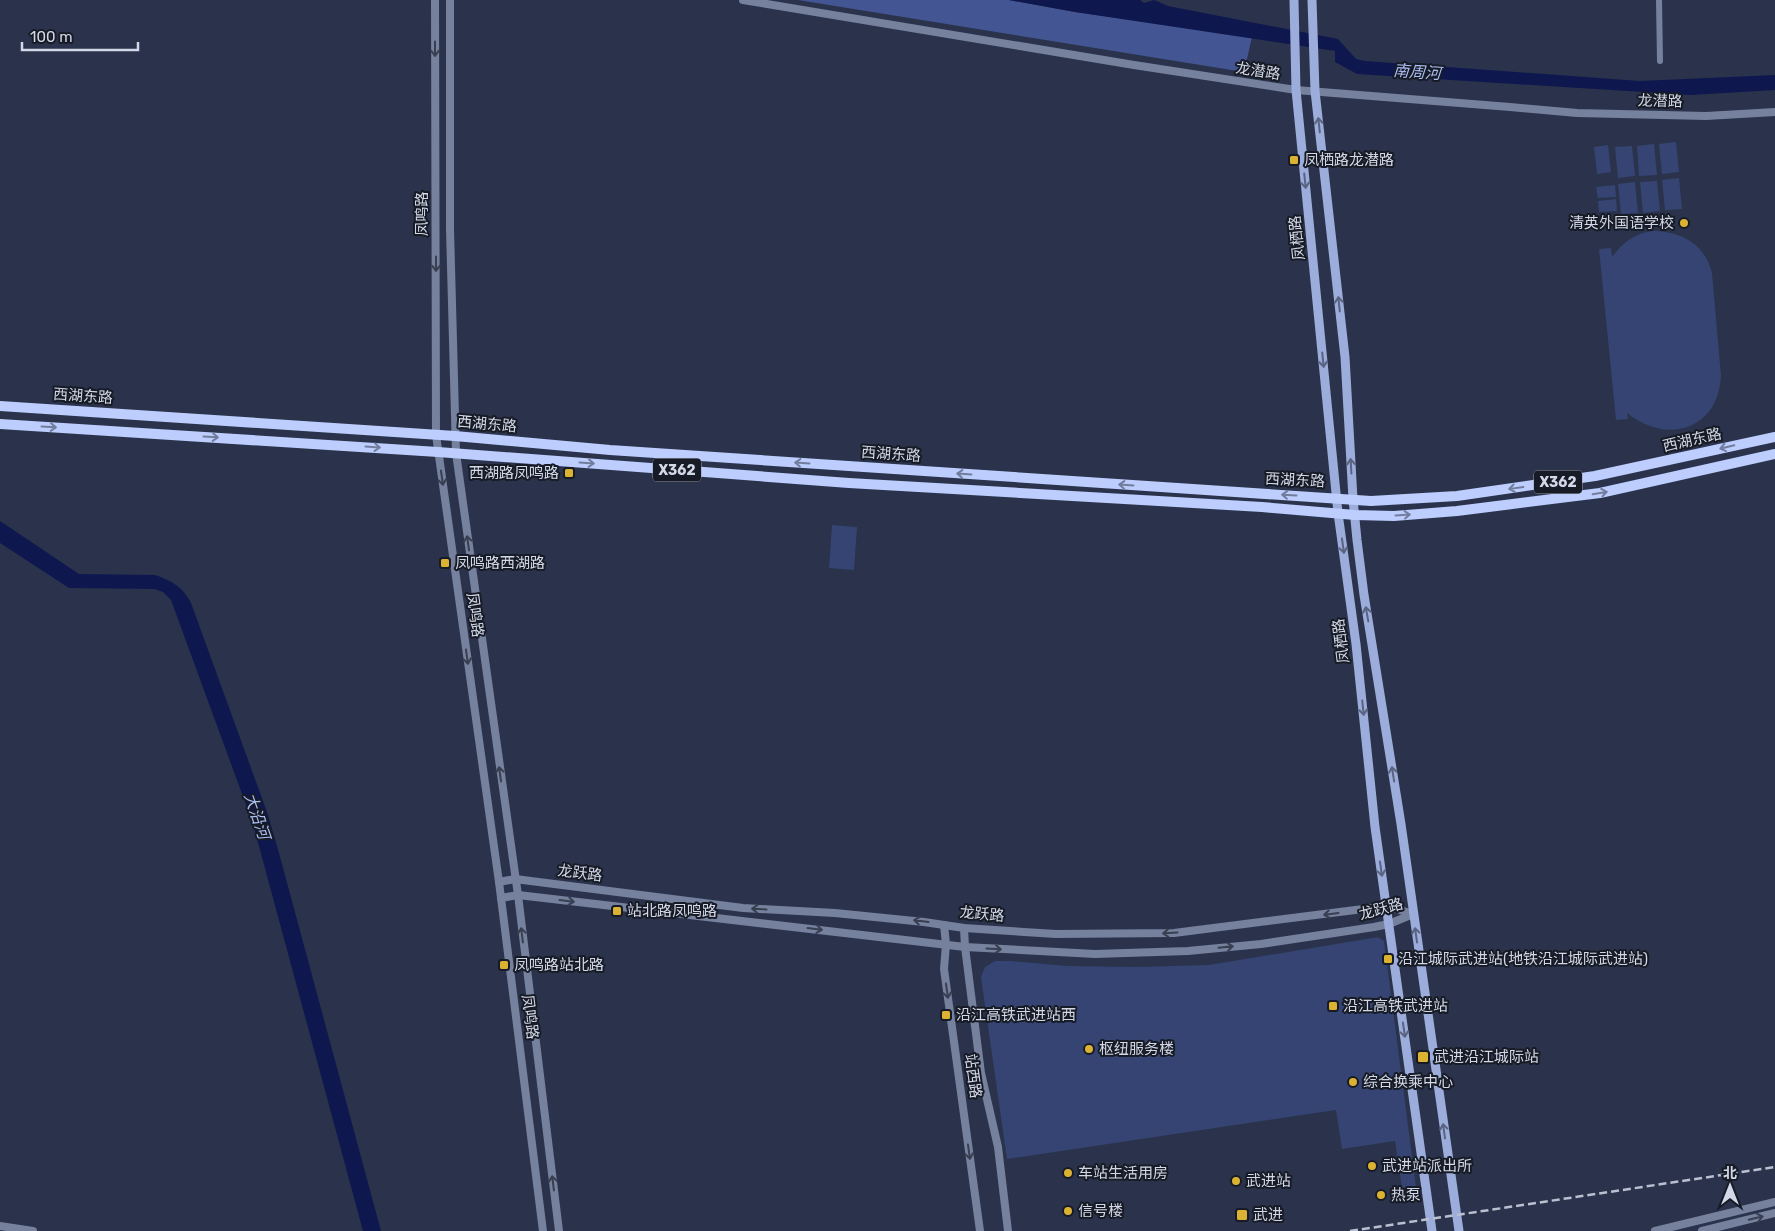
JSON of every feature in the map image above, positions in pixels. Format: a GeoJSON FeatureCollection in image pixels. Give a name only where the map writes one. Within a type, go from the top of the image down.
{"type":"FeatureCollection","features":[{"type":"Feature","properties":{"kind":"main road","name":"凤栖路"},"geometry":{"type":"LineString","coordinates":[[1294,0],[1296,90],[1338,513],[1356,644],[1375,827],[1432,1231]]}},
{"type":"Feature","properties":{"kind":"main road","name":"凤栖路"},"geometry":{"type":"LineString","coordinates":[[1312,0],[1315,91],[1344,356],[1353,500],[1364,596],[1401,824],[1459,1231]]}},
{"type":"Feature","properties":{"kind":"main road","name":"西湖东路"},"geometry":{"type":"LineString","coordinates":[[0,406],[455,436],[610,450],[1353,500],[1456,496],[1595,476],[1775,437]]}},
{"type":"Feature","properties":{"kind":"main road","name":"西湖东路"},"geometry":{"type":"LineString","coordinates":[[0,424],[456,453],[849,483],[1394,516],[1457,511],[1600,493],[1775,454]]}},
{"type":"Feature","properties":{"kind":"street","name":"凤鸣路"},"geometry":{"type":"LineString","coordinates":[[435,0],[436,435],[502,898],[543,1231]]}},
{"type":"Feature","properties":{"kind":"street","name":"凤鸣路"},"geometry":{"type":"LineString","coordinates":[[450,0],[450,229],[456,453],[518,895],[559,1231]]}},
{"type":"Feature","properties":{"kind":"street","name":"龙潜路"},"geometry":{"type":"LineString","coordinates":[[743,0],[1296,90],[1577,114],[1706,116],[1775,112]]}},
{"type":"Feature","properties":{"kind":"street"},"geometry":{"type":"LineString","coordinates":[[1658,0],[1660,60]]}},
{"type":"Feature","properties":{"kind":"street","name":"龙跃路"},"geometry":{"type":"LineString","coordinates":[[499,882],[515,879],[743,908],[835,913],[964,928],[1056,934],[1174,933],[1387,906],[1413,914]]}},
{"type":"Feature","properties":{"kind":"street","name":"龙跃路"},"geometry":{"type":"LineString","coordinates":[[502,898],[518,895],[965,947],[1095,954],[1188,951],[1261,944],[1389,924],[1413,914]]}},
{"type":"Feature","properties":{"kind":"street","name":"站西路"},"geometry":{"type":"LineString","coordinates":[[944,925],[946,944],[944,969],[980,1231]]}},
{"type":"Feature","properties":{"kind":"street","name":"站西路"},"geometry":{"type":"LineString","coordinates":[[964,928],[981,1072],[998,1147],[1008,1231]]}},
{"type":"Feature","properties":{"kind":"street"},"geometry":{"type":"LineString","coordinates":[[1655,1231],[1775,1202]]}},
{"type":"Feature","properties":{"kind":"street"},"geometry":{"type":"LineString","coordinates":[[1702,1231],[1775,1213]]}},
{"type":"Feature","properties":{"kind":"street"},"geometry":{"type":"LineString","coordinates":[[0,1226],[33,1231]]}},
{"type":"Feature","properties":{"kind":"shaded area"},"geometry":{"type":"Polygon","coordinates":[[[798,0],[1009,0],[1075,12],[1252,37],[1244,72],[798,0]]]}},
{"type":"Feature","properties":{"kind":"shaded area"},"geometry":{"type":"Polygon","coordinates":[[[1676,142],[1679,172],[1662,174],[1659,144],[1676,142]]]}},
{"type":"Feature","properties":{"kind":"shaded area"},"geometry":{"type":"Polygon","coordinates":[[[1654,144],[1657,175],[1639,176],[1637,146],[1654,144]]]}},
{"type":"Feature","properties":{"kind":"shaded area"},"geometry":{"type":"Polygon","coordinates":[[[1608,145],[1611,172],[1597,174],[1594,147],[1608,145]]]}},
{"type":"Feature","properties":{"kind":"shaded area"},"geometry":{"type":"Polygon","coordinates":[[[1632,146],[1635,176],[1618,178],[1615,147],[1632,146]]]}},
{"type":"Feature","properties":{"kind":"shaded area"},"geometry":{"type":"Polygon","coordinates":[[[1679,178],[1682,209],[1665,210],[1662,180],[1679,178]]]}},
{"type":"Feature","properties":{"kind":"shaded area"},"geometry":{"type":"Polygon","coordinates":[[[1657,181],[1660,211],[1643,213],[1640,182],[1657,181]]]}},
{"type":"Feature","properties":{"kind":"shaded area"},"geometry":{"type":"Polygon","coordinates":[[[1635,182],[1638,213],[1621,214],[1618,184],[1635,182]]]}},
{"type":"Feature","properties":{"kind":"shaded area"},"geometry":{"type":"Polygon","coordinates":[[[1615,185],[1616,197],[1598,198],[1596,187],[1615,185]]]}},
{"type":"Feature","properties":{"kind":"shaded area"},"geometry":{"type":"Polygon","coordinates":[[[1616,199],[1617,211],[1599,212],[1598,201],[1616,199]]]}},
{"type":"Feature","properties":{"kind":"shaded area"},"geometry":{"type":"Polygon","coordinates":[[[1652,231],[1673,233],[1690,241],[1704,254],[1712,273],[1721,376],[1718,394],[1711,409],[1700,420],[1688,427],[1674,430],[1642,423],[1627,413],[1628,419],[1616,420],[1599,249],[1611,248],[1612,257],[1629,240],[1640,234],[1652,231]]]}},
{"type":"Feature","properties":{"kind":"shaded area"},"geometry":{"type":"Polygon","coordinates":[[[832,525],[857,527],[854,570],[829,568],[832,525]]]}},
{"type":"Feature","properties":{"kind":"shaded area"},"geometry":{"type":"Polygon","coordinates":[[[1378,937],[1384,941],[1416,1187],[1402,1188],[1395,1141],[1342,1149],[1336,1110],[1007,1159],[981,977],[985,967],[995,961],[1068,966],[1209,965],[1378,937]]]}},
{"type":"Feature","properties":{"kind":"water","name":"南周河"},"geometry":{"type":"Polygon","coordinates":[[[1009,0],[1140,0],[1144,3],[1154,0],[1168,6],[1338,39],[1356,59],[1365,61],[1640,81],[1775,75],[1775,90],[1691,95],[1357,74],[1335,62],[1335,51],[1075,12],[1009,0]]]}},
{"type":"Feature","properties":{"kind":"water","name":"大沿河"},"geometry":{"type":"Polygon","coordinates":[[[0,521],[79,574],[155,575],[176,585],[185,593],[191,603],[267,812],[381,1231],[363,1231],[253,824],[171,600],[163,592],[154,589],[69,588],[0,543],[0,521]]]}},
{"type":"Feature","properties":{"kind":"railway"},"geometry":{"type":"LineString","coordinates":[[1350,1231],[1775,1167]]}},
{"type":"Feature","properties":{"kind":"place","name":"凤栖路龙潜路"},"geometry":{"type":"Point","coordinates":[1294,160]}},
{"type":"Feature","properties":{"kind":"place","name":"清英外国语学校"},"geometry":{"type":"Point","coordinates":[1684,223]}},
{"type":"Feature","properties":{"kind":"place","name":"西湖路凤鸣路"},"geometry":{"type":"Point","coordinates":[569,473]}},
{"type":"Feature","properties":{"kind":"place","name":"凤鸣路西湖路"},"geometry":{"type":"Point","coordinates":[445,563]}},
{"type":"Feature","properties":{"kind":"place","name":"站北路凤鸣路"},"geometry":{"type":"Point","coordinates":[617,911]}},
{"type":"Feature","properties":{"kind":"place","name":"沿江城际武进站(地铁沿江城际武进站)"},"geometry":{"type":"Point","coordinates":[1388,959]}},
{"type":"Feature","properties":{"kind":"place","name":"凤鸣路站北路"},"geometry":{"type":"Point","coordinates":[504,965]}},
{"type":"Feature","properties":{"kind":"place","name":"沿江高铁武进站"},"geometry":{"type":"Point","coordinates":[1333,1006]}},
{"type":"Feature","properties":{"kind":"place","name":"沿江高铁武进站西"},"geometry":{"type":"Point","coordinates":[946,1015]}},
{"type":"Feature","properties":{"kind":"place","name":"枢纽服务楼"},"geometry":{"type":"Point","coordinates":[1089,1049]}},
{"type":"Feature","properties":{"kind":"place","name":"武进沿江城际站"},"geometry":{"type":"Point","coordinates":[1423,1057]}},
{"type":"Feature","properties":{"kind":"place","name":"综合换乘中心"},"geometry":{"type":"Point","coordinates":[1353,1082]}},
{"type":"Feature","properties":{"kind":"place","name":"武进站派出所"},"geometry":{"type":"Point","coordinates":[1372,1166]}},
{"type":"Feature","properties":{"kind":"place","name":"车站生活用房"},"geometry":{"type":"Point","coordinates":[1068,1173]}},
{"type":"Feature","properties":{"kind":"place","name":"武进站"},"geometry":{"type":"Point","coordinates":[1236,1181]}},
{"type":"Feature","properties":{"kind":"place","name":"热泵"},"geometry":{"type":"Point","coordinates":[1381,1195]}},
{"type":"Feature","properties":{"kind":"place","name":"信号楼"},"geometry":{"type":"Point","coordinates":[1068,1211]}},
{"type":"Feature","properties":{"kind":"place","name":"武进"},"geometry":{"type":"Point","coordinates":[1242,1215]}}]}
